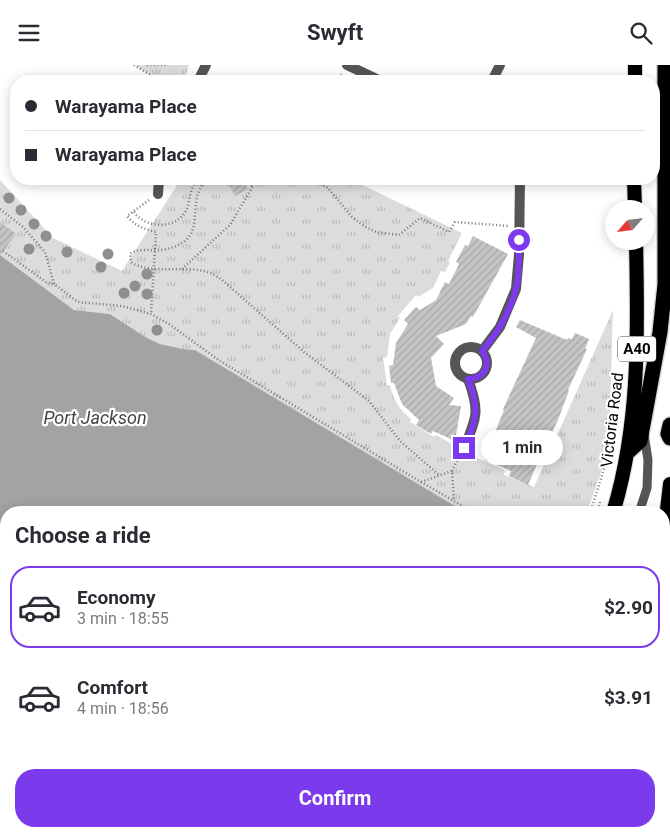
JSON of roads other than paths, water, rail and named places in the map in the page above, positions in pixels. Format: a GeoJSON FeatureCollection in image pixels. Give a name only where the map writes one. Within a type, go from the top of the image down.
{"type":"FeatureCollection","features":[{"type":"Feature","properties":{"kind":"highway"},"geometry":{"type":"LineString","coordinates":[[628,454],[640,441],[660,332],[665,284],[665,65]]}},
{"type":"Feature","properties":{"kind":"highway"},"geometry":{"type":"LineString","coordinates":[[634,185],[635,200]]}},
{"type":"Feature","properties":{"kind":"highway","name":"Victoria Road"},"geometry":{"type":"LineString","coordinates":[[616,506],[628,454],[633,418],[637,343],[636,250]]}},
{"type":"Feature","properties":{"kind":"highway"},"geometry":{"type":"LineString","coordinates":[[670,425],[668,434],[670,438]]}},
{"type":"Feature","properties":{"kind":"highway"},"geometry":{"type":"LineString","coordinates":[[667,506],[670,484]]}},
{"type":"Feature","properties":{"kind":"street"},"geometry":{"type":"LineString","coordinates":[[347,65],[368,75]]}},
{"type":"Feature","properties":{"kind":"street"},"geometry":{"type":"LineString","coordinates":[[158,194],[159,185]]}},
{"type":"Feature","properties":{"kind":"street"},"geometry":{"type":"LineString","coordinates":[[482,351],[500,327],[516,289],[520,227],[520,185]]}},
{"type":"Feature","properties":{"kind":"street"},"geometry":{"type":"LineString","coordinates":[[467,347],[478,348],[487,360],[486,371],[479,378],[468,379],[463,378],[456,369],[455,358],[458,353],[467,347]]}},
{"type":"Feature","properties":{"kind":"street"},"geometry":{"type":"LineString","coordinates":[[464,448],[475,418],[476,406],[468,379]]}},
{"type":"Feature","properties":{"kind":"lane"},"geometry":{"type":"LineString","coordinates":[[641,506],[647,488],[648,461],[643,425]]}},
{"type":"Feature","properties":{"kind":"water","name":"Port Jackson"},"geometry":{"type":"Polygon","coordinates":[[[0,255],[74,310],[110,314],[147,338],[160,344],[195,350],[455,506],[0,506],[0,255]]]}}]}
